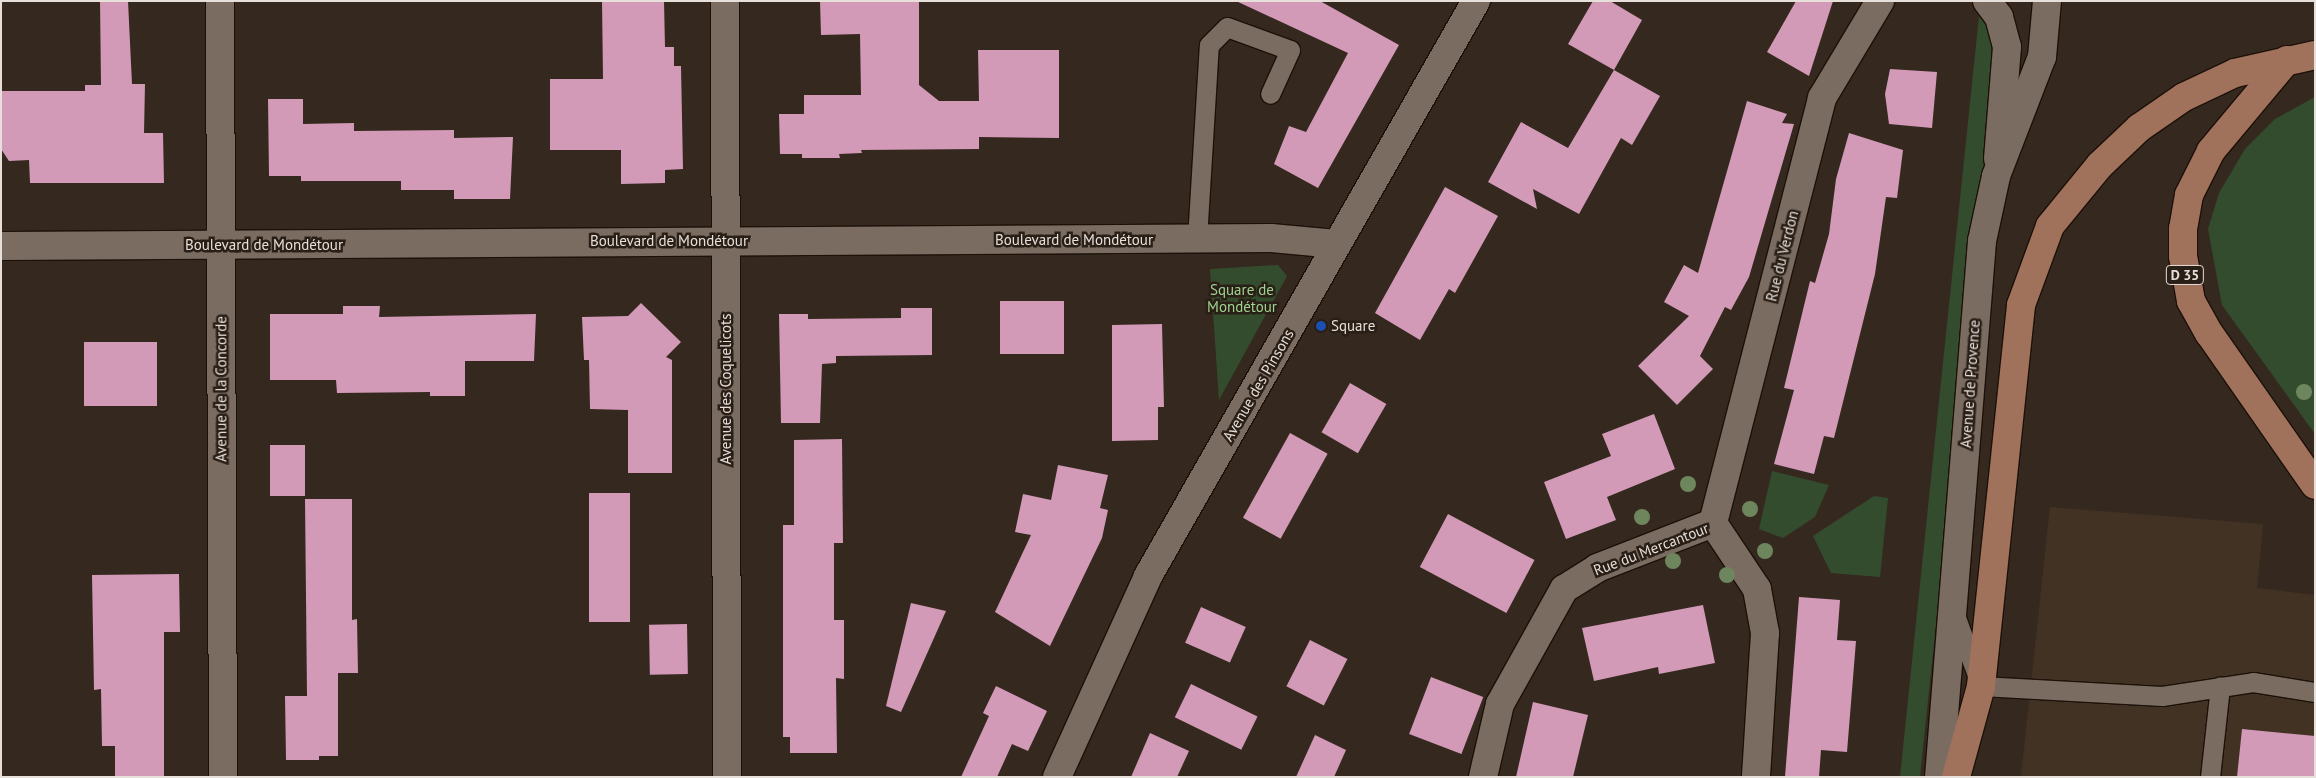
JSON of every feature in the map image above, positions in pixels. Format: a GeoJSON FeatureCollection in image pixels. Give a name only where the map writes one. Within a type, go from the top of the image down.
{"type":"FeatureCollection","features":[{"type":"Feature","properties":{"kind":"main road"},"geometry":{"type":"LineString","coordinates":[[1956,777],[1981,686],[2020,305],[2050,226],[2100,165],[2139,128],[2184,98],[2235,73],[2315,55]]}},
{"type":"Feature","properties":{"kind":"main road","name":"D 35"},"geometry":{"type":"LineString","coordinates":[[2287,60],[2211,151],[2189,195],[2183,229],[2183,256],[2191,301],[2209,333],[2315,485]]}},
{"type":"Feature","properties":{"kind":"street","name":"Avenue de la Concorde"},"geometry":{"type":"LineString","coordinates":[[220,1],[223,777]]}},
{"type":"Feature","properties":{"kind":"street","name":"Avenue des Coquelicots"},"geometry":{"type":"LineString","coordinates":[[725,1],[727,777]]}},
{"type":"Feature","properties":{"kind":"street","name":"Avenue des Pinsons"},"geometry":{"type":"LineString","coordinates":[[1057,777],[1148,576],[1476,1]]}},
{"type":"Feature","properties":{"kind":"street","name":"Rue du Verdon"},"geometry":{"type":"LineString","coordinates":[[1713,523],[1822,98],[1880,1]]}},
{"type":"Feature","properties":{"kind":"street"},"geometry":{"type":"LineString","coordinates":[[1987,1],[1998,17],[2007,47],[1996,176]]}},
{"type":"Feature","properties":{"kind":"street","name":"Avenue de Provence"},"geometry":{"type":"LineString","coordinates":[[1939,777],[1954,611],[1976,298],[1982,241],[1996,176],[2042,57],[2047,1]]}},
{"type":"Feature","properties":{"kind":"street","name":"Boulevard de Mondétour"},"geometry":{"type":"LineString","coordinates":[[1,246],[1271,238],[1337,244]]}},
{"type":"Feature","properties":{"kind":"street","name":"Rue du Mercantour"},"geometry":{"type":"LineString","coordinates":[[1483,777],[1500,704],[1564,588],[1597,568],[1713,523],[1757,589],[1765,633],[1756,777]]}},
{"type":"Feature","properties":{"kind":"lane"},"geometry":{"type":"LineString","coordinates":[[1197,239],[1209,45],[1227,27],[1290,50],[1270,94]]}},
{"type":"Feature","properties":{"kind":"lane"},"geometry":{"type":"LineString","coordinates":[[1954,611],[1981,686],[2162,696],[2252,682],[2315,692]]}},
{"type":"Feature","properties":{"kind":"lane"},"geometry":{"type":"LineString","coordinates":[[2210,777],[2220,687]]}},
{"type":"Feature","properties":{"kind":"shaded area"},"geometry":{"type":"Polygon","coordinates":[[[2050,507],[2263,524],[2257,588],[2315,595],[2315,777],[2021,777],[2050,507]]]}},
{"type":"Feature","properties":{"kind":"green space"},"geometry":{"type":"Polygon","coordinates":[[[1979,16],[1995,38],[1981,195],[1920,777],[1900,777],[1979,16]]]}},
{"type":"Feature","properties":{"kind":"green space"},"geometry":{"type":"Polygon","coordinates":[[[2315,97],[2315,434],[2222,305],[2208,229],[2219,193],[2245,149],[2275,119],[2315,97]]]}},
{"type":"Feature","properties":{"kind":"green space","name":"Square de Mondétour"},"geometry":{"type":"Polygon","coordinates":[[[1278,265],[1287,276],[1219,400],[1210,269],[1278,265]]]}},
{"type":"Feature","properties":{"kind":"green space"},"geometry":{"type":"Polygon","coordinates":[[[1772,471],[1829,485],[1815,517],[1783,538],[1759,529],[1772,471]]]}},
{"type":"Feature","properties":{"kind":"green space"},"geometry":{"type":"Polygon","coordinates":[[[1874,496],[1888,498],[1880,577],[1831,573],[1813,536],[1874,496]]]}},
{"type":"Feature","properties":{"kind":"building"},"geometry":{"type":"Polygon","coordinates":[[[100,1],[128,1],[132,84],[145,84],[144,133],[163,133],[164,183],[30,183],[29,160],[9,161],[1,149],[1,91],[85,91],[85,85],[101,85],[100,1]]]}},
{"type":"Feature","properties":{"kind":"building"},"geometry":{"type":"Polygon","coordinates":[[[602,1],[664,1],[665,47],[674,47],[674,66],[681,66],[683,169],[665,170],[665,183],[621,184],[621,150],[550,150],[550,79],[603,79],[602,1]]]}},
{"type":"Feature","properties":{"kind":"building"},"geometry":{"type":"Polygon","coordinates":[[[820,1],[919,1],[919,85],[939,101],[979,101],[978,50],[1059,50],[1059,138],[979,137],[979,149],[861,150],[862,153],[839,154],[840,158],[802,158],[802,154],[780,154],[779,114],[804,114],[804,95],[861,95],[860,34],[821,35],[820,1]]]}},
{"type":"Feature","properties":{"kind":"building"},"geometry":{"type":"Polygon","coordinates":[[[1236,1],[1320,1],[1399,45],[1318,188],[1274,164],[1289,126],[1306,132],[1348,53],[1236,1]]]}},
{"type":"Feature","properties":{"kind":"building"},"geometry":{"type":"Polygon","coordinates":[[[1593,1],[1610,1],[1642,20],[1614,70],[1568,44],[1593,1]]]}},
{"type":"Feature","properties":{"kind":"building"},"geometry":{"type":"Polygon","coordinates":[[[1796,1],[1833,1],[1809,76],[1767,52],[1796,1]]]}},
{"type":"Feature","properties":{"kind":"building"},"geometry":{"type":"Polygon","coordinates":[[[1890,69],[1937,72],[1932,128],[1889,124],[1885,94],[1890,69]]]}},
{"type":"Feature","properties":{"kind":"building"},"geometry":{"type":"Polygon","coordinates":[[[1614,70],[1660,96],[1632,145],[1621,138],[1579,214],[1533,189],[1537,209],[1488,182],[1521,122],[1568,148],[1614,70]]]}},
{"type":"Feature","properties":{"kind":"building"},"geometry":{"type":"Polygon","coordinates":[[[268,99],[303,99],[303,124],[354,123],[354,131],[454,130],[454,138],[513,137],[510,199],[454,199],[454,190],[401,190],[401,181],[301,181],[301,176],[269,176],[268,99]]]}},
{"type":"Feature","properties":{"kind":"building"},"geometry":{"type":"Polygon","coordinates":[[[1747,101],[1787,114],[1782,123],[1794,124],[1749,277],[1731,310],[1725,307],[1700,356],[1713,369],[1677,405],[1638,366],[1689,316],[1664,302],[1684,265],[1698,273],[1747,101]]]}},
{"type":"Feature","properties":{"kind":"building"},"geometry":{"type":"Polygon","coordinates":[[[1849,133],[1903,150],[1897,198],[1886,197],[1875,274],[1834,438],[1824,436],[1814,474],[1774,464],[1794,390],[1784,388],[1810,281],[1815,283],[1829,234],[1836,179],[1849,133]]]}},
{"type":"Feature","properties":{"kind":"building"},"geometry":{"type":"Polygon","coordinates":[[[1445,187],[1498,216],[1455,293],[1449,289],[1420,340],[1375,313],[1445,187]]]}},
{"type":"Feature","properties":{"kind":"building"},"geometry":{"type":"Polygon","coordinates":[[[1000,301],[1064,301],[1064,354],[1000,354],[1000,301]]]}},
{"type":"Feature","properties":{"kind":"building"},"geometry":{"type":"Polygon","coordinates":[[[641,303],[681,342],[666,357],[672,360],[672,473],[628,473],[628,410],[590,409],[589,360],[584,360],[582,317],[628,316],[641,303]]]}},
{"type":"Feature","properties":{"kind":"building"},"geometry":{"type":"Polygon","coordinates":[[[343,306],[380,306],[379,317],[536,314],[534,361],[465,361],[465,396],[430,396],[430,392],[337,393],[336,380],[270,380],[270,314],[343,314],[343,306]]]}},
{"type":"Feature","properties":{"kind":"building"},"geometry":{"type":"Polygon","coordinates":[[[901,308],[932,308],[932,355],[836,356],[836,363],[822,364],[820,423],[781,423],[779,314],[808,314],[808,319],[901,318],[901,308]]]}},
{"type":"Feature","properties":{"kind":"building"},"geometry":{"type":"Polygon","coordinates":[[[1162,324],[1164,407],[1158,407],[1158,440],[1112,441],[1112,325],[1162,324]]]}},
{"type":"Feature","properties":{"kind":"building"},"geometry":{"type":"Polygon","coordinates":[[[84,342],[157,342],[157,406],[84,406],[84,342]]]}},
{"type":"Feature","properties":{"kind":"building"},"geometry":{"type":"Polygon","coordinates":[[[1350,383],[1386,404],[1358,453],[1322,432],[1350,383]]]}},
{"type":"Feature","properties":{"kind":"building"},"geometry":{"type":"Polygon","coordinates":[[[1654,414],[1675,469],[1607,497],[1616,520],[1566,539],[1544,482],[1611,456],[1602,434],[1654,414]]]}},
{"type":"Feature","properties":{"kind":"building"},"geometry":{"type":"Polygon","coordinates":[[[1290,433],[1328,454],[1281,539],[1243,518],[1290,433]]]}},
{"type":"Feature","properties":{"kind":"building"},"geometry":{"type":"Polygon","coordinates":[[[842,439],[843,543],[834,543],[834,620],[844,620],[844,679],[836,678],[837,753],[790,753],[790,737],[783,737],[783,525],[794,525],[794,440],[842,439]]]}},
{"type":"Feature","properties":{"kind":"building"},"geometry":{"type":"Polygon","coordinates":[[[270,445],[305,445],[305,496],[270,496],[270,445]]]}},
{"type":"Feature","properties":{"kind":"building"},"geometry":{"type":"Polygon","coordinates":[[[1058,465],[1108,475],[1100,508],[1108,510],[1102,538],[1050,646],[995,612],[1031,535],[1015,532],[1023,494],[1051,500],[1058,465]]]}},
{"type":"Feature","properties":{"kind":"building"},"geometry":{"type":"Polygon","coordinates":[[[589,493],[630,493],[630,622],[589,622],[589,493]]]}},
{"type":"Feature","properties":{"kind":"building"},"geometry":{"type":"Polygon","coordinates":[[[305,499],[352,499],[352,620],[357,619],[358,673],[338,673],[338,756],[319,756],[319,760],[286,760],[285,696],[307,696],[305,499]]]}},
{"type":"Feature","properties":{"kind":"building"},"geometry":{"type":"Polygon","coordinates":[[[1448,514],[1535,560],[1506,613],[1420,567],[1448,514]]]}},
{"type":"Feature","properties":{"kind":"building"},"geometry":{"type":"Polygon","coordinates":[[[179,574],[180,632],[164,632],[164,777],[115,777],[115,746],[102,746],[101,689],[94,690],[92,575],[179,574]]]}},
{"type":"Feature","properties":{"kind":"building"},"geometry":{"type":"Polygon","coordinates":[[[1799,597],[1840,600],[1837,640],[1856,641],[1847,752],[1821,750],[1819,777],[1785,777],[1799,597]]]}},
{"type":"Feature","properties":{"kind":"building"},"geometry":{"type":"Polygon","coordinates":[[[911,603],[946,611],[901,712],[886,706],[911,603]]]}},
{"type":"Feature","properties":{"kind":"building"},"geometry":{"type":"Polygon","coordinates":[[[1703,605],[1715,663],[1659,674],[1658,667],[1594,681],[1582,628],[1703,605]]]}},
{"type":"Feature","properties":{"kind":"building"},"geometry":{"type":"Polygon","coordinates":[[[1201,607],[1246,627],[1230,663],[1185,643],[1201,607]]]}},
{"type":"Feature","properties":{"kind":"building"},"geometry":{"type":"Polygon","coordinates":[[[687,624],[688,674],[650,675],[649,625],[687,624]]]}},
{"type":"Feature","properties":{"kind":"building"},"geometry":{"type":"Polygon","coordinates":[[[1310,640],[1347,659],[1324,705],[1286,686],[1310,640]]]}},
{"type":"Feature","properties":{"kind":"building"},"geometry":{"type":"Polygon","coordinates":[[[1431,677],[1483,697],[1461,754],[1409,734],[1431,677]]]}},
{"type":"Feature","properties":{"kind":"building"},"geometry":{"type":"Polygon","coordinates":[[[1191,684],[1258,716],[1241,750],[1175,717],[1191,684]]]}},
{"type":"Feature","properties":{"kind":"building"},"geometry":{"type":"Polygon","coordinates":[[[996,686],[1047,711],[1028,751],[1012,744],[997,777],[961,777],[989,716],[983,713],[996,686]]]}},
{"type":"Feature","properties":{"kind":"building"},"geometry":{"type":"Polygon","coordinates":[[[1533,702],[1588,715],[1573,777],[1516,777],[1533,702]]]}},
{"type":"Feature","properties":{"kind":"building"},"geometry":{"type":"Polygon","coordinates":[[[2242,729],[2315,736],[2315,777],[2237,777],[2242,729]]]}},
{"type":"Feature","properties":{"kind":"building"},"geometry":{"type":"Polygon","coordinates":[[[1150,733],[1189,751],[1177,777],[1131,777],[1150,733]]]}},
{"type":"Feature","properties":{"kind":"building"},"geometry":{"type":"Polygon","coordinates":[[[1315,735],[1346,750],[1334,777],[1296,777],[1315,735]]]}},
{"type":"Feature","properties":{"kind":"place","name":"Square"},"geometry":{"type":"Point","coordinates":[1321,326]}}]}
